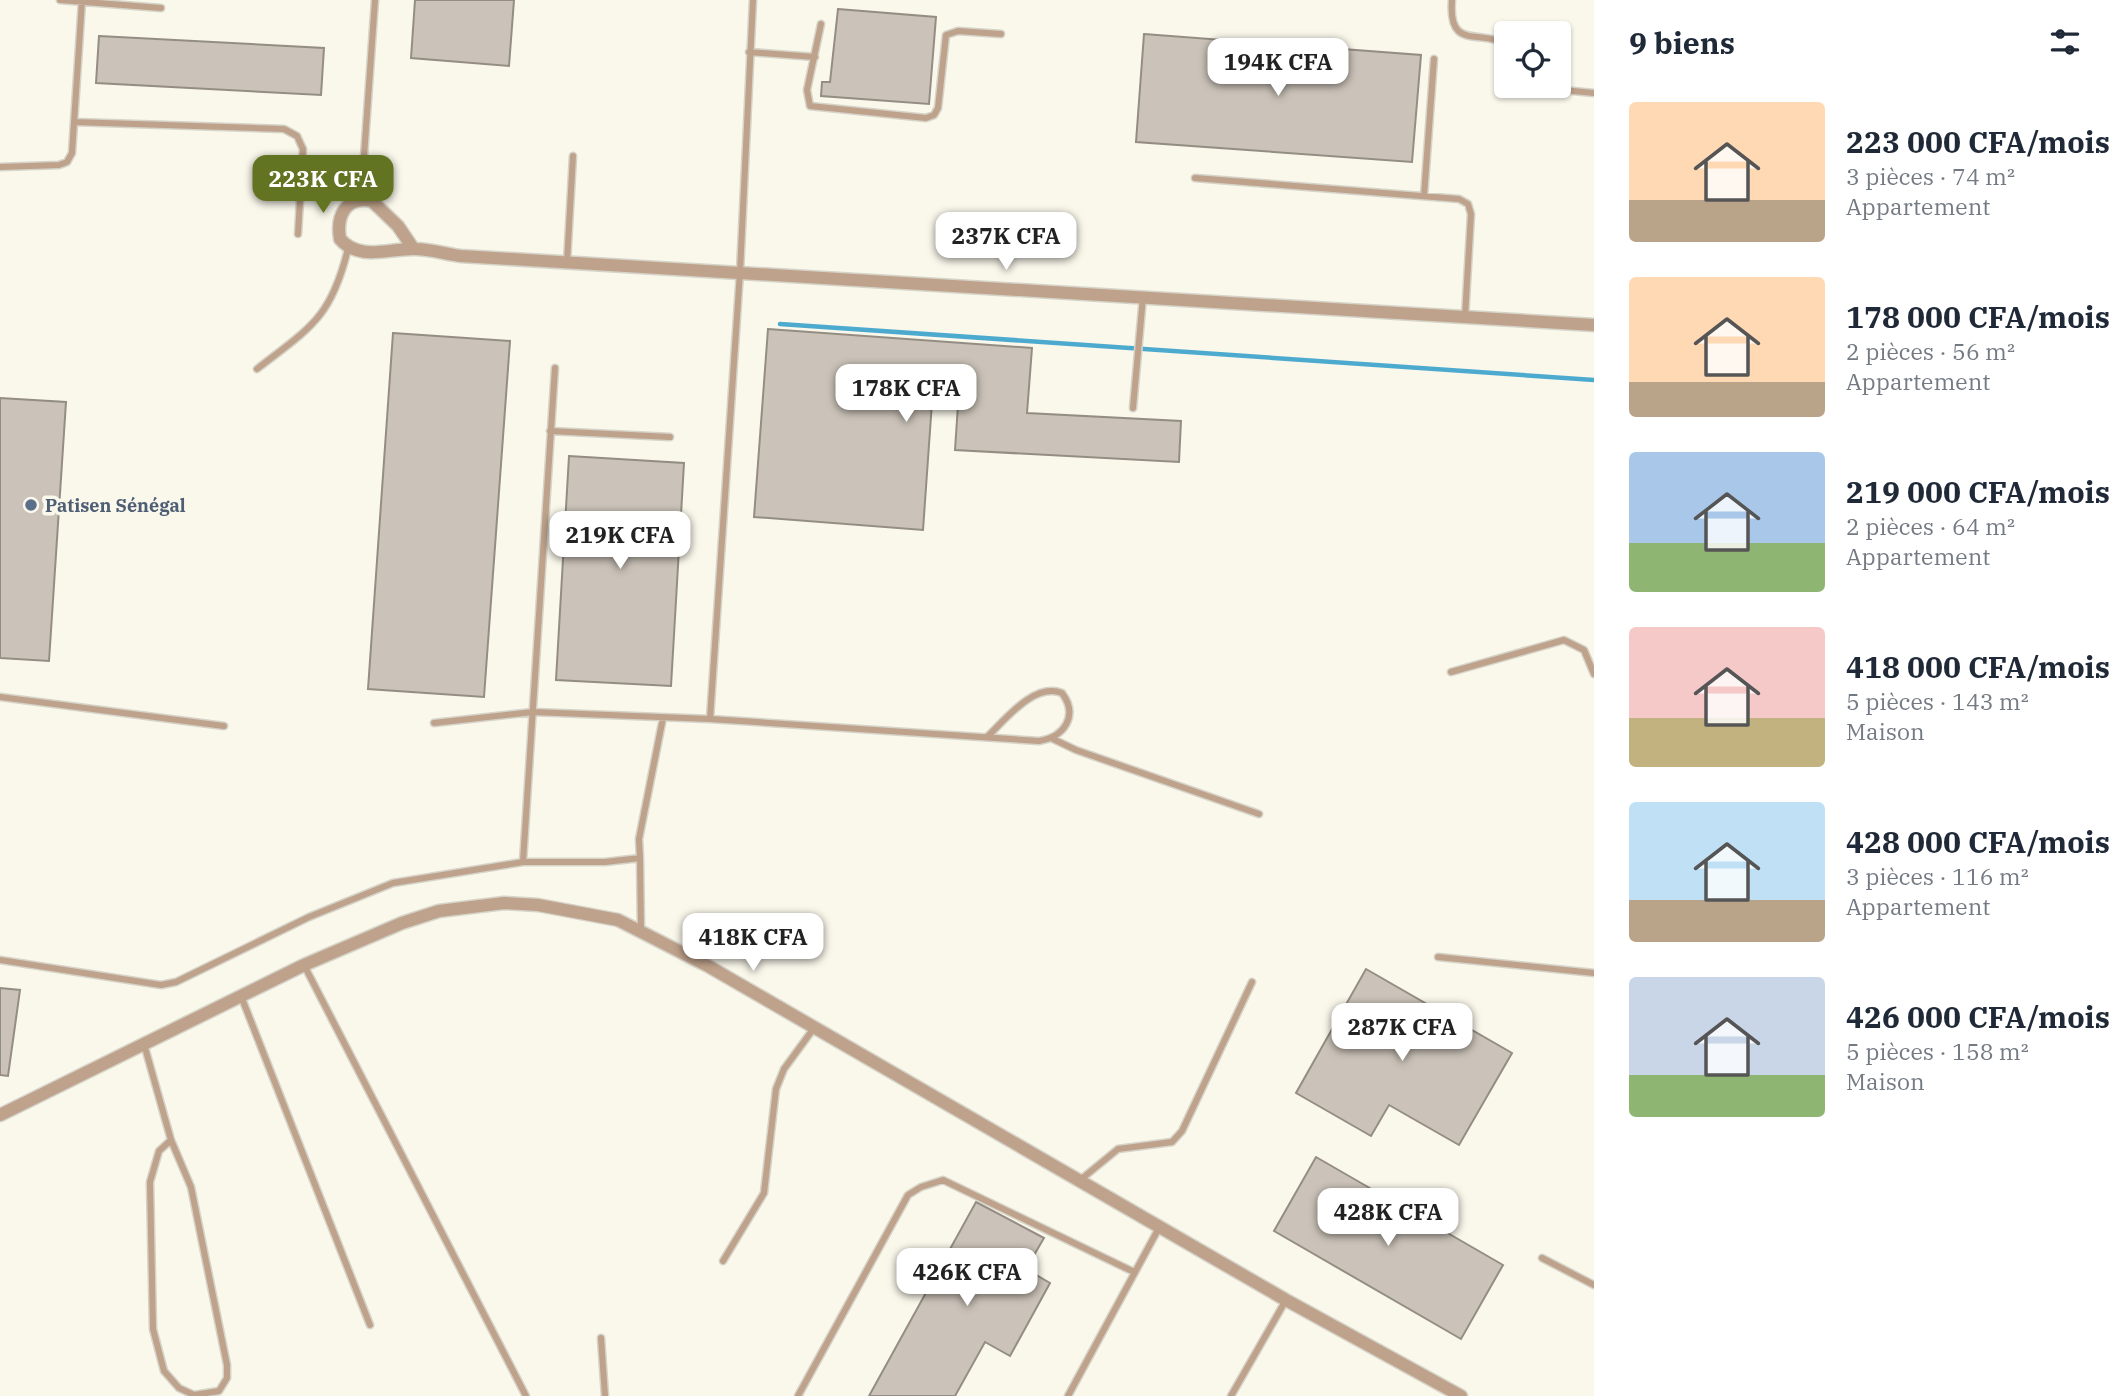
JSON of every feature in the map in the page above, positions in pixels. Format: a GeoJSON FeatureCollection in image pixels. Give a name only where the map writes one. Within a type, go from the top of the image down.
{"type":"FeatureCollection","features":[{"type":"Feature","properties":{"kind":"street"},"geometry":{"type":"LineString","coordinates":[[413,248],[381,207],[361,199],[347,205],[340,214],[340,239],[348,249],[373,253],[413,248],[461,256],[1594,325]]}},
{"type":"Feature","properties":{"kind":"street"},"geometry":{"type":"LineString","coordinates":[[0,1115],[241,995],[402,923],[472,905],[504,903],[538,905],[618,920],[641,929],[1286,1300],[1461,1396]]}},
{"type":"Feature","properties":{"kind":"lane"},"geometry":{"type":"LineString","coordinates":[[60,0],[161,8]]}},
{"type":"Feature","properties":{"kind":"lane"},"geometry":{"type":"LineString","coordinates":[[361,199],[375,0]]}},
{"type":"Feature","properties":{"kind":"lane"},"geometry":{"type":"LineString","coordinates":[[710,719],[740,272],[753,0]]}},
{"type":"Feature","properties":{"kind":"lane"},"geometry":{"type":"LineString","coordinates":[[1452,0],[1451,15],[1460,33],[1466,37],[1494,42]]}},
{"type":"Feature","properties":{"kind":"lane"},"geometry":{"type":"LineString","coordinates":[[0,167],[59,166],[67,162],[72,153],[82,1]]}},
{"type":"Feature","properties":{"kind":"lane"},"geometry":{"type":"LineString","coordinates":[[821,24],[807,90],[810,106],[926,118],[934,115],[938,108],[946,35],[958,31],[1001,34]]}},
{"type":"Feature","properties":{"kind":"lane"},"geometry":{"type":"LineString","coordinates":[[750,52],[815,57]]}},
{"type":"Feature","properties":{"kind":"lane"},"geometry":{"type":"LineString","coordinates":[[1424,196],[1434,58]]}},
{"type":"Feature","properties":{"kind":"lane"},"geometry":{"type":"LineString","coordinates":[[1571,91],[1594,93]]}},
{"type":"Feature","properties":{"kind":"lane"},"geometry":{"type":"LineString","coordinates":[[74,122],[284,129],[297,136],[303,149],[298,234]]}},
{"type":"Feature","properties":{"kind":"lane"},"geometry":{"type":"LineString","coordinates":[[567,262],[573,156]]}},
{"type":"Feature","properties":{"kind":"lane"},"geometry":{"type":"LineString","coordinates":[[1195,178],[1459,199],[1468,204],[1471,214],[1465,317]]}},
{"type":"Feature","properties":{"kind":"lane"},"geometry":{"type":"LineString","coordinates":[[257,369],[320,318],[340,280],[348,249]]}},
{"type":"Feature","properties":{"kind":"lane"},"geometry":{"type":"LineString","coordinates":[[1133,408],[1143,297]]}},
{"type":"Feature","properties":{"kind":"lane"},"geometry":{"type":"LineString","coordinates":[[523,862],[555,368]]}},
{"type":"Feature","properties":{"kind":"lane"},"geometry":{"type":"LineString","coordinates":[[550,431],[670,437]]}},
{"type":"Feature","properties":{"kind":"lane"},"geometry":{"type":"LineString","coordinates":[[1451,672],[1564,640],[1584,650],[1594,674]]}},
{"type":"Feature","properties":{"kind":"lane"},"geometry":{"type":"LineString","coordinates":[[434,723],[533,712],[710,719],[1039,741],[1053,738],[1064,730],[1070,709],[1062,693],[1045,690],[1022,704],[987,737]]}},
{"type":"Feature","properties":{"kind":"lane"},"geometry":{"type":"LineString","coordinates":[[0,697],[225,726]]}},
{"type":"Feature","properties":{"kind":"lane"},"geometry":{"type":"LineString","coordinates":[[641,929],[639,839],[663,718]]}},
{"type":"Feature","properties":{"kind":"lane"},"geometry":{"type":"LineString","coordinates":[[1053,738],[1076,750],[1259,814]]}},
{"type":"Feature","properties":{"kind":"lane"},"geometry":{"type":"LineString","coordinates":[[0,960],[161,985],[176,982],[309,917],[393,883],[523,862],[605,862],[640,858]]}},
{"type":"Feature","properties":{"kind":"lane"},"geometry":{"type":"LineString","coordinates":[[1437,957],[1594,973]]}},
{"type":"Feature","properties":{"kind":"lane"},"geometry":{"type":"LineString","coordinates":[[304,965],[526,1396]]}},
{"type":"Feature","properties":{"kind":"lane"},"geometry":{"type":"LineString","coordinates":[[1079,1181],[1118,1149],[1172,1142],[1182,1130],[1252,982]]}},
{"type":"Feature","properties":{"kind":"lane"},"geometry":{"type":"LineString","coordinates":[[241,995],[370,1325]]}},
{"type":"Feature","properties":{"kind":"lane"},"geometry":{"type":"LineString","coordinates":[[723,1261],[764,1193],[776,1089],[784,1069],[814,1028]]}},
{"type":"Feature","properties":{"kind":"lane"},"geometry":{"type":"LineString","coordinates":[[144,1042],[170,1139],[191,1187],[227,1365],[227,1378],[219,1391],[194,1395],[178,1388],[164,1371],[153,1329],[150,1182],[159,1151],[170,1139]]}},
{"type":"Feature","properties":{"kind":"lane"},"geometry":{"type":"LineString","coordinates":[[799,1396],[908,1195],[921,1186],[943,1180],[1133,1272]]}},
{"type":"Feature","properties":{"kind":"lane"},"geometry":{"type":"LineString","coordinates":[[1068,1396],[1160,1226]]}},
{"type":"Feature","properties":{"kind":"lane"},"geometry":{"type":"LineString","coordinates":[[1542,1258],[1594,1285]]}},
{"type":"Feature","properties":{"kind":"lane"},"geometry":{"type":"LineString","coordinates":[[1231,1396],[1286,1300]]}},
{"type":"Feature","properties":{"kind":"lane"},"geometry":{"type":"LineString","coordinates":[[601,1338],[605,1396]]}},
{"type":"Feature","properties":{"kind":"building"},"geometry":{"type":"Polygon","coordinates":[[[415,0],[514,0],[509,66],[411,58],[415,0]]]}},
{"type":"Feature","properties":{"kind":"building"},"geometry":{"type":"Polygon","coordinates":[[[838,9],[936,17],[929,104],[821,96],[822,82],[830,82],[838,9]]]}},
{"type":"Feature","properties":{"kind":"building"},"geometry":{"type":"Polygon","coordinates":[[[1144,34],[1421,55],[1412,162],[1136,142],[1144,34]]]}},
{"type":"Feature","properties":{"kind":"building"},"geometry":{"type":"Polygon","coordinates":[[[99,36],[324,48],[321,95],[96,83],[99,36]]]}},
{"type":"Feature","properties":{"kind":"building"},"geometry":{"type":"Polygon","coordinates":[[[768,329],[1032,348],[1027,413],[1181,421],[1179,462],[955,450],[959,390],[933,388],[923,530],[754,517],[768,329]]]}},
{"type":"Feature","properties":{"kind":"building"},"geometry":{"type":"Polygon","coordinates":[[[393,333],[510,341],[484,697],[368,689],[393,333]]]}},
{"type":"Feature","properties":{"kind":"building"},"geometry":{"type":"Polygon","coordinates":[[[0,398],[66,402],[49,661],[0,658],[0,398]]]}},
{"type":"Feature","properties":{"kind":"building"},"geometry":{"type":"Polygon","coordinates":[[[569,456],[684,463],[671,686],[556,680],[569,456]]]}},
{"type":"Feature","properties":{"kind":"building"},"geometry":{"type":"Polygon","coordinates":[[[1366,969],[1512,1053],[1459,1145],[1389,1105],[1371,1136],[1296,1093],[1366,969]]]}},
{"type":"Feature","properties":{"kind":"building"},"geometry":{"type":"Polygon","coordinates":[[[0,988],[20,990],[8,1076],[0,1075],[0,988]]]}},
{"type":"Feature","properties":{"kind":"building"},"geometry":{"type":"Polygon","coordinates":[[[1316,1157],[1503,1265],[1461,1339],[1274,1231],[1316,1157]]]}},
{"type":"Feature","properties":{"kind":"building"},"geometry":{"type":"Polygon","coordinates":[[[976,1202],[1044,1238],[1026,1269],[1050,1283],[1010,1356],[985,1342],[955,1396],[869,1396],[976,1202]]]}},
{"type":"Feature","properties":{"kind":"waterway"},"geometry":{"type":"LineString","coordinates":[[780,324],[1594,380]]}},
{"type":"Feature","properties":{"kind":"place","name":"Patisen Sénégal"},"geometry":{"type":"Point","coordinates":[31,505]}}]}
